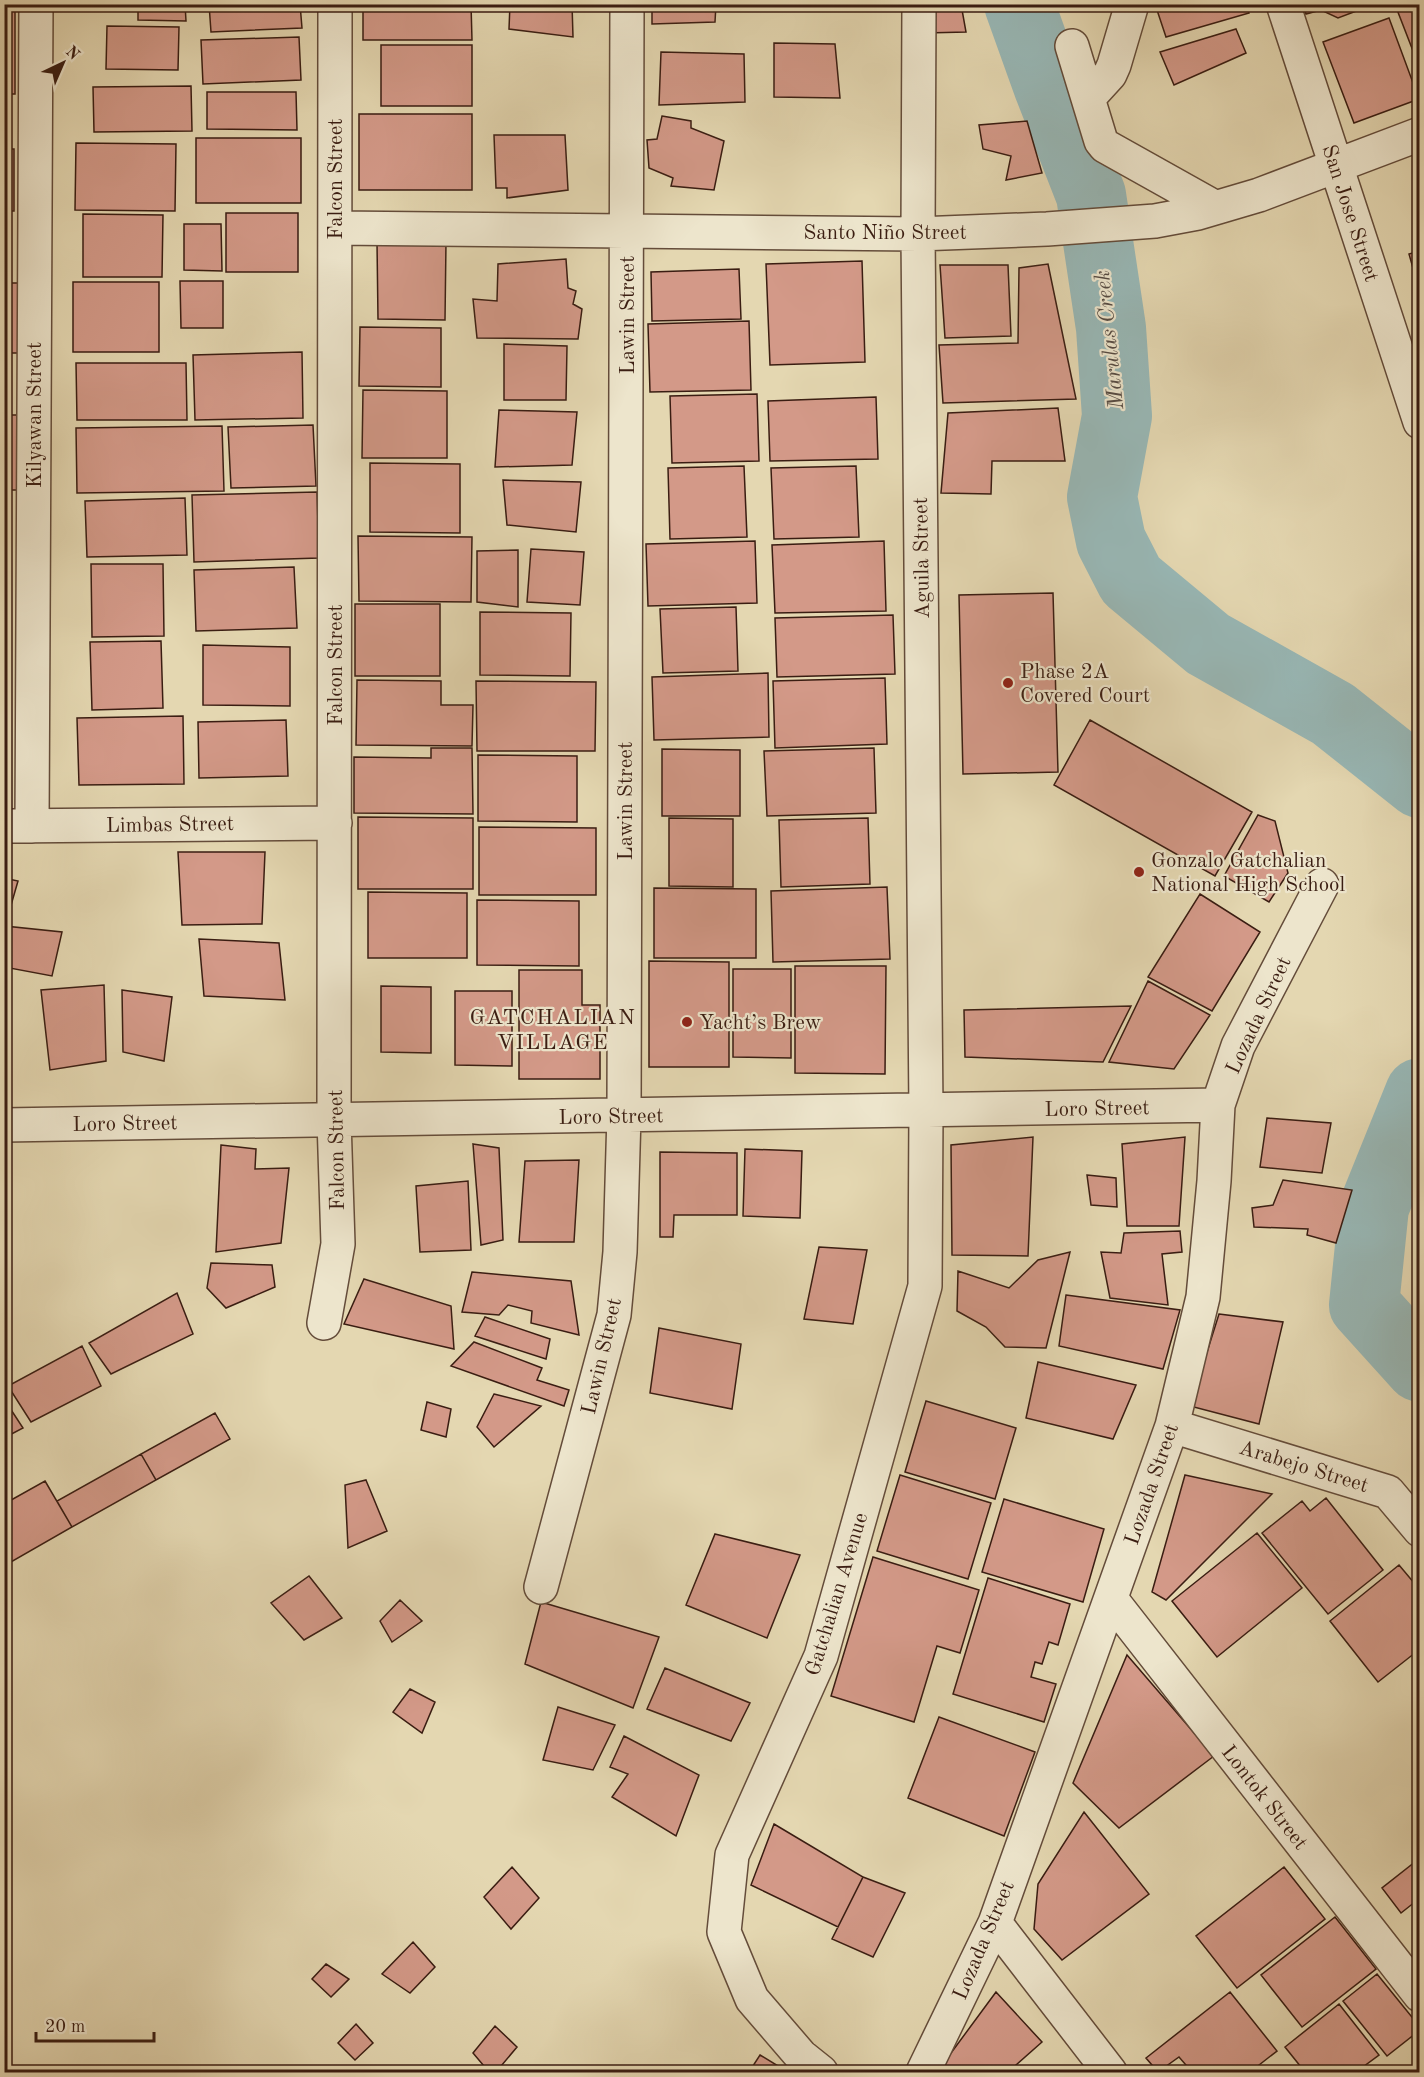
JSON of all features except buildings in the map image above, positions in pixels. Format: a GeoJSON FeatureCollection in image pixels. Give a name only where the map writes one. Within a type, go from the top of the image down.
{"type":"FeatureCollection","features":[{"type":"Feature","properties":{"kind":"street","name":"Kilyawan Street"},"geometry":{"type":"LineString","coordinates":[[18,826],[36,4]]}},
{"type":"Feature","properties":{"kind":"street","name":"Falcon Street"},"geometry":{"type":"LineString","coordinates":[[324,1323],[338,1244],[334,1120],[336,228],[334,4]]}},
{"type":"Feature","properties":{"kind":"street","name":"Lawin Street"},"geometry":{"type":"LineString","coordinates":[[541,1587],[614,1315],[620,1252],[624,1115],[627,4]]}},
{"type":"Feature","properties":{"kind":"street","name":"Aguila Street"},"geometry":{"type":"LineString","coordinates":[[919,4],[918,234],[926,1111]]}},
{"type":"Feature","properties":{"kind":"street"},"geometry":{"type":"LineString","coordinates":[[1089,97],[1110,74],[1131,4]]}},
{"type":"Feature","properties":{"kind":"street","name":"San Jose Street"},"geometry":{"type":"LineString","coordinates":[[1282,4],[1419,422]]}},
{"type":"Feature","properties":{"kind":"street"},"geometry":{"type":"LineString","coordinates":[[1072,46],[1101,141],[1105,146],[1214,207]]}},
{"type":"Feature","properties":{"kind":"street","name":"Santo Niño Street"},"geometry":{"type":"LineString","coordinates":[[336,228],[918,234],[1047,230],[1155,221],[1198,213],[1258,195],[1419,134]]}},
{"type":"Feature","properties":{"kind":"street","name":"Limbas Street"},"geometry":{"type":"LineString","coordinates":[[18,826],[335,823]]}},
{"type":"Feature","properties":{"kind":"street","name":"Lozada Street"},"geometry":{"type":"LineString","coordinates":[[923,2073],[995,1923],[1172,1426],[1203,1297],[1214,1180],[1218,1105],[1238,1046],[1322,885]]}},
{"type":"Feature","properties":{"kind":"street","name":"Loro Street"},"geometry":{"type":"LineString","coordinates":[[4,1125],[1218,1105]]}},
{"type":"Feature","properties":{"kind":"street","name":"Gatchalian Avenue"},"geometry":{"type":"LineString","coordinates":[[822,2073],[801,2056],[752,1999],[724,1932],[732,1855],[820,1656],[925,1286],[926,1111]]}},
{"type":"Feature","properties":{"kind":"street","name":"Arabejo Street"},"geometry":{"type":"LineString","coordinates":[[1172,1426],[1388,1492],[1419,1530]]}},
{"type":"Feature","properties":{"kind":"street","name":"Lontok Street"},"geometry":{"type":"LineString","coordinates":[[1111,1599],[1419,1995]]}},
{"type":"Feature","properties":{"kind":"street"},"geometry":{"type":"LineString","coordinates":[[995,1923],[1110,2073]]}},
{"type":"Feature","properties":{"kind":"waterway","name":"Marulas Creek"},"geometry":{"type":"LineString","coordinates":[[1019,4],[1091,195],[1111,328],[1117,416],[1102,497],[1111,541],[1131,580],[1208,644],[1333,714],[1420,783]]}},
{"type":"Feature","properties":{"kind":"waterway","name":"Marulas Creek"},"geometry":{"type":"LineString","coordinates":[[1420,1093],[1374,1207],[1364,1305],[1420,1367]]}},
{"type":"Feature","properties":{"kind":"place","name":"Phase 2A Covered Court"},"geometry":{"type":"Point","coordinates":[1008,683]}},
{"type":"Feature","properties":{"kind":"place","name":"Gonzalo Gatchalian National High School"},"geometry":{"type":"Point","coordinates":[1139,872]}},
{"type":"Feature","properties":{"kind":"place","name":"Yacht’s Brew"},"geometry":{"type":"Point","coordinates":[687,1022]}},
{"type":"Feature","properties":{"kind":"district","name":"GATCHALIAN VILLAGE"},"geometry":{"type":"Point","coordinates":[553,1028]}}]}
